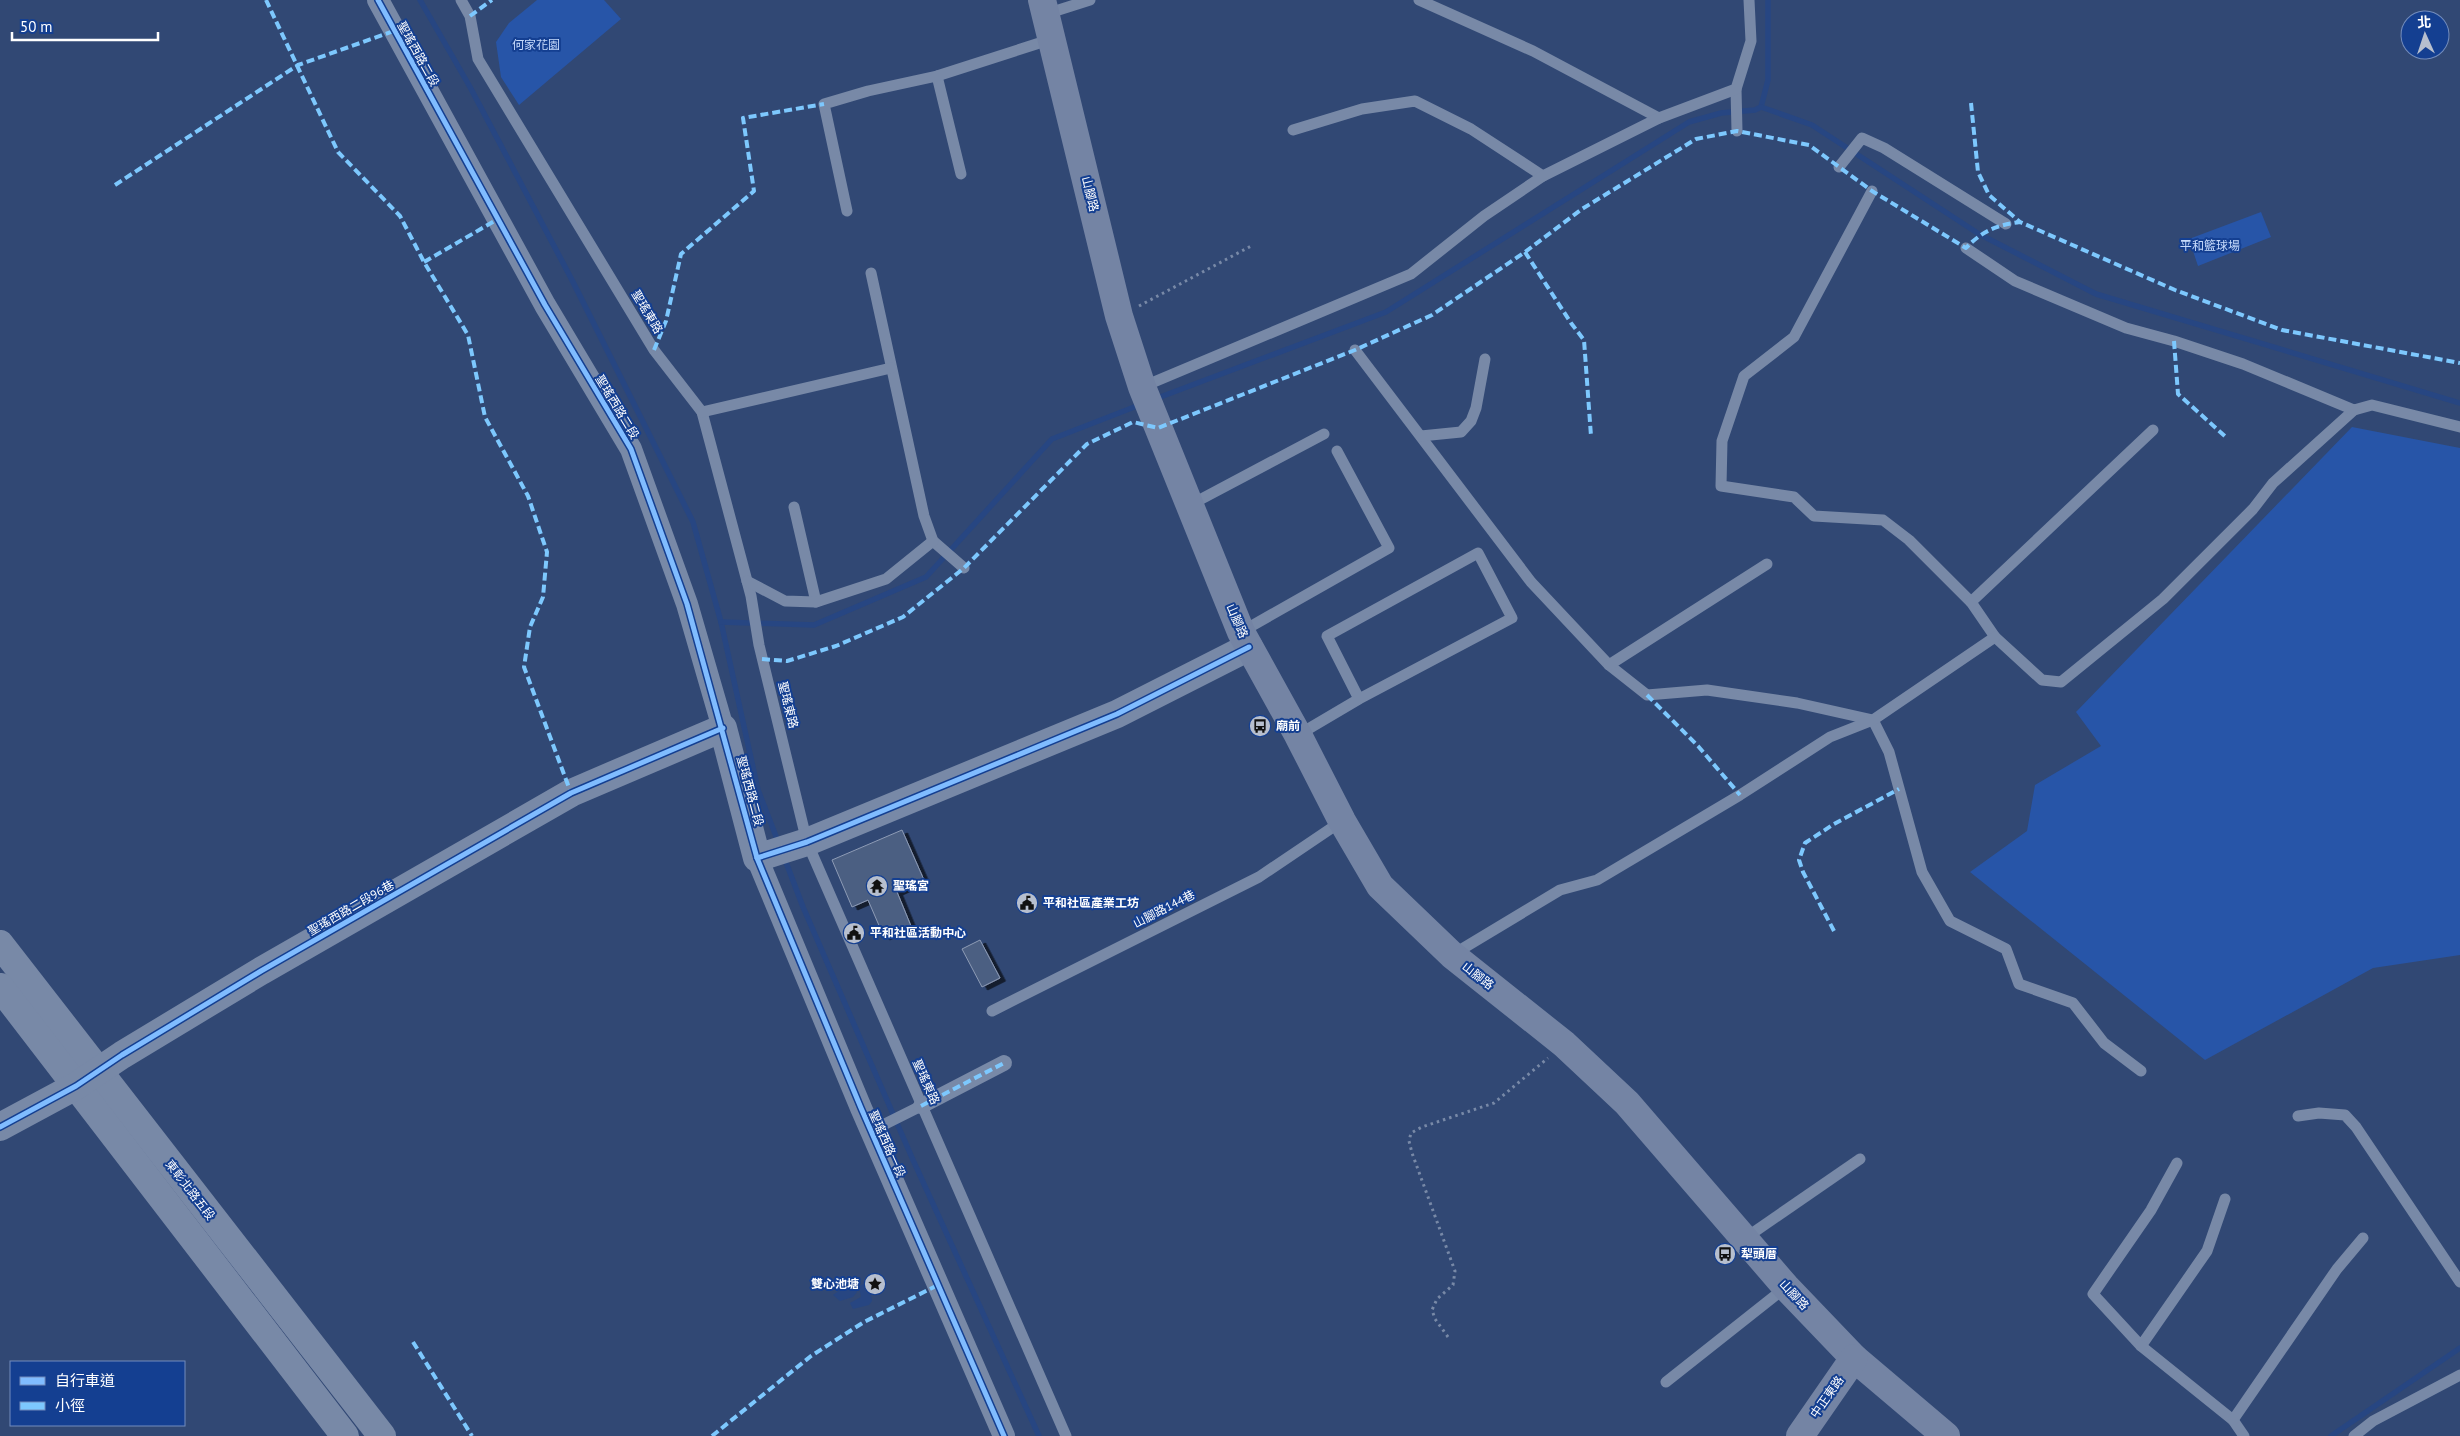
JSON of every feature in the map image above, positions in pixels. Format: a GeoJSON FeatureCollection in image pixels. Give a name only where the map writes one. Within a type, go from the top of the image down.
{"type":"FeatureCollection","features":[{"type":"Feature","properties":{"kind":"main road","name":"山腳路"},"geometry":{"type":"LineString","coordinates":[[1047,18],[1119,316],[1142,387],[1245,640],[1298,735],[1342,821],[1380,886],[1452,955],[1564,1044],[1627,1104],[1786,1287],[1854,1358],[1946,1436]]}},
{"type":"Feature","properties":{"kind":"main road","name":"中正東路"},"geometry":{"type":"LineString","coordinates":[[1800,1436],[1854,1358]]}},
{"type":"Feature","properties":{"kind":"street","name":"聖瑤西路二段"},"geometry":{"type":"LineString","coordinates":[[378,0],[545,305],[631,449],[687,604],[723,728],[757,858]]}},
{"type":"Feature","properties":{"kind":"street"},"geometry":{"type":"LineString","coordinates":[[757,858],[803,844],[1117,714],[1245,640]]}},
{"type":"Feature","properties":{"kind":"street","name":"聖瑤西路二段96巷"},"geometry":{"type":"LineString","coordinates":[[0,1127],[87,1078],[261,971],[571,793],[723,728]]}},
{"type":"Feature","properties":{"kind":"street","name":"聖瑤西路一段"},"geometry":{"type":"LineString","coordinates":[[757,858],[871,1131],[1004,1436]]}},
{"type":"Feature","properties":{"kind":"street","name":"東彰北路五段"},"geometry":{"type":"LineString","coordinates":[[0,944],[87,1078],[345,1436]]}},
{"type":"Feature","properties":{"kind":"street","name":"東彰北路五段"},"geometry":{"type":"LineString","coordinates":[[0,987],[87,1078],[382,1436]]}},
{"type":"Feature","properties":{"kind":"street"},"geometry":{"type":"LineString","coordinates":[[921,1106],[1004,1063]]}},
{"type":"Feature","properties":{"kind":"lane","name":"聖瑤東路"},"geometry":{"type":"LineString","coordinates":[[461,0],[470,16],[478,59],[654,350],[702,412],[751,596],[759,645],[803,844],[1066,1436]]}},
{"type":"Feature","properties":{"kind":"lane"},"geometry":{"type":"LineString","coordinates":[[847,212],[824,104],[868,90],[937,76],[1047,18],[1090,0]]}},
{"type":"Feature","properties":{"kind":"lane"},"geometry":{"type":"LineString","coordinates":[[1420,0],[1533,51],[1659,118]]}},
{"type":"Feature","properties":{"kind":"lane"},"geometry":{"type":"LineString","coordinates":[[1737,131],[1736,89],[1751,41],[1749,0]]}},
{"type":"Feature","properties":{"kind":"lane"},"geometry":{"type":"LineString","coordinates":[[937,76],[961,174]]}},
{"type":"Feature","properties":{"kind":"lane"},"geometry":{"type":"LineString","coordinates":[[1142,387],[1251,339],[1411,274],[1484,216],[1543,176],[1659,118],[1736,89]]}},
{"type":"Feature","properties":{"kind":"lane"},"geometry":{"type":"LineString","coordinates":[[1293,130],[1362,109],[1415,101],[1471,129],[1543,176]]}},
{"type":"Feature","properties":{"kind":"lane"},"geometry":{"type":"LineString","coordinates":[[1839,167],[1862,138],[1884,148],[2006,224]]}},
{"type":"Feature","properties":{"kind":"lane"},"geometry":{"type":"LineString","coordinates":[[1872,191],[1794,337],[1744,376],[1722,441],[1721,486],[1794,497],[1814,516],[1882,520],[1909,540],[1971,602],[1995,637],[2042,680],[2061,682],[2163,598],[2253,509],[2273,483],[2354,410],[2372,405],[2460,427]]}},
{"type":"Feature","properties":{"kind":"lane"},"geometry":{"type":"LineString","coordinates":[[1966,248],[2014,281],[2126,328],[2174,341],[2243,364],[2354,410]]}},
{"type":"Feature","properties":{"kind":"lane"},"geometry":{"type":"LineString","coordinates":[[871,273],[924,516],[933,540],[964,568]]}},
{"type":"Feature","properties":{"kind":"lane"},"geometry":{"type":"LineString","coordinates":[[1355,350],[1531,582],[1609,665],[1647,695],[1707,690],[1797,703],[1873,720]]}},
{"type":"Feature","properties":{"kind":"lane"},"geometry":{"type":"LineString","coordinates":[[1422,436],[1460,432],[1471,421],[1476,408],[1484,360]]}},
{"type":"Feature","properties":{"kind":"lane"},"geometry":{"type":"LineString","coordinates":[[702,412],[891,368]]}},
{"type":"Feature","properties":{"kind":"lane"},"geometry":{"type":"LineString","coordinates":[[1971,602],[2153,430]]}},
{"type":"Feature","properties":{"kind":"lane"},"geometry":{"type":"LineString","coordinates":[[1190,504],[1324,434]]}},
{"type":"Feature","properties":{"kind":"lane"},"geometry":{"type":"LineString","coordinates":[[1245,640],[1389,548],[1337,451]]}},
{"type":"Feature","properties":{"kind":"lane"},"geometry":{"type":"LineString","coordinates":[[794,507],[816,602]]}},
{"type":"Feature","properties":{"kind":"lane"},"geometry":{"type":"LineString","coordinates":[[747,580],[785,601],[816,602],[886,580],[933,540]]}},
{"type":"Feature","properties":{"kind":"lane"},"geometry":{"type":"LineString","coordinates":[[1298,735],[1359,699],[1512,618],[1478,553],[1327,636],[1359,699]]}},
{"type":"Feature","properties":{"kind":"lane"},"geometry":{"type":"LineString","coordinates":[[1609,665],[1767,564]]}},
{"type":"Feature","properties":{"kind":"lane"},"geometry":{"type":"LineString","coordinates":[[1452,955],[1560,890],[1597,880],[1740,795],[1830,737],[1873,720],[1995,637]]}},
{"type":"Feature","properties":{"kind":"lane"},"geometry":{"type":"LineString","coordinates":[[1873,720],[1889,752],[1922,872],[1950,921],[2006,949],[2019,984],[2073,1003],[2104,1043],[2141,1071]]}},
{"type":"Feature","properties":{"kind":"lane","name":"山腳路144巷"},"geometry":{"type":"LineString","coordinates":[[992,1011],[1259,877],[1342,821]]}},
{"type":"Feature","properties":{"kind":"lane"},"geometry":{"type":"LineString","coordinates":[[871,1131],[921,1106]]}},
{"type":"Feature","properties":{"kind":"lane"},"geometry":{"type":"LineString","coordinates":[[2298,1116],[2319,1113],[2345,1115],[2356,1127],[2460,1282]]}},
{"type":"Feature","properties":{"kind":"lane"},"geometry":{"type":"LineString","coordinates":[[1744,1239],[1860,1159]]}},
{"type":"Feature","properties":{"kind":"lane"},"geometry":{"type":"LineString","coordinates":[[2177,1163],[2151,1210],[2093,1294],[2141,1346],[2232,1420],[2244,1436]]}},
{"type":"Feature","properties":{"kind":"lane"},"geometry":{"type":"LineString","coordinates":[[2141,1346],[2207,1251],[2225,1198]]}},
{"type":"Feature","properties":{"kind":"lane"},"geometry":{"type":"LineString","coordinates":[[2232,1420],[2337,1268],[2363,1238]]}},
{"type":"Feature","properties":{"kind":"lane"},"geometry":{"type":"LineString","coordinates":[[1666,1382],[1786,1287]]}},
{"type":"Feature","properties":{"kind":"lane"},"geometry":{"type":"LineString","coordinates":[[2354,1436],[2373,1421],[2460,1375]]}},
{"type":"Feature","properties":{"kind":"path"},"geometry":{"type":"LineString","coordinates":[[1119,316],[1253,245]]}},
{"type":"Feature","properties":{"kind":"path"},"geometry":{"type":"LineString","coordinates":[[1448,1337],[1435,1319],[1432,1310],[1437,1299],[1453,1285],[1455,1271],[1412,1153],[1409,1141],[1411,1133],[1422,1127],[1494,1103],[1564,1044]]}},
{"type":"Feature","properties":{"kind":"green space","name":"何家花園"},"geometry":{"type":"Polygon","coordinates":[[[537,0],[604,0],[621,19],[519,105],[501,77],[496,42],[509,23],[537,0]]]}},
{"type":"Feature","properties":{"kind":"green space","name":"平和籃球場"},"geometry":{"type":"Polygon","coordinates":[[[2261,212],[2271,237],[2198,266],[2189,239],[2261,212]]]}},
{"type":"Feature","properties":{"kind":"green space"},"geometry":{"type":"Polygon","coordinates":[[[2352,427],[2460,448],[2460,955],[2373,968],[2205,1060],[1970,872],[2027,831],[2035,785],[2101,746],[2076,712],[2352,427]]]}},
{"type":"Feature","properties":{"kind":"shaded area"},"geometry":{"type":"Polygon","coordinates":[[[840,1277],[851,1281],[857,1292],[853,1297],[840,1301],[833,1295],[841,1289],[837,1284],[840,1277]]]}},
{"type":"Feature","properties":{"kind":"shaded area"},"geometry":{"type":"Polygon","coordinates":[[[863,1284],[870,1288],[872,1301],[869,1305],[853,1309],[850,1303],[861,1297],[859,1286],[863,1284]]]}},
{"type":"Feature","properties":{"kind":"building","name":"聖瑤宮"},"geometry":{"type":"Polygon","coordinates":[[[902,830],[924,880],[897,892],[911,926],[884,937],[868,900],[852,907],[832,860],[902,830]]]}},
{"type":"Feature","properties":{"kind":"building"},"geometry":{"type":"Polygon","coordinates":[[[980,940],[1000,978],[982,987],[962,949],[980,940]]]}},
{"type":"Feature","properties":{"kind":"waterway"},"geometry":{"type":"LineString","coordinates":[[420,0],[470,87],[572,280],[693,522],[721,622],[758,790],[779,844]]}},
{"type":"Feature","properties":{"kind":"waterway"},"geometry":{"type":"LineString","coordinates":[[1761,107],[1768,80],[1768,0]]}},
{"type":"Feature","properties":{"kind":"waterway"},"geometry":{"type":"LineString","coordinates":[[1155,399],[1386,312],[1689,122],[1721,113],[1755,110],[1761,107],[1812,125],[1979,234],[2096,294],[2460,403]]}},
{"type":"Feature","properties":{"kind":"waterway"},"geometry":{"type":"LineString","coordinates":[[721,622],[814,625],[926,577],[1052,439],[1142,404]]}},
{"type":"Feature","properties":{"kind":"waterway"},"geometry":{"type":"LineString","coordinates":[[784,857],[803,907],[913,1160],[1039,1436]]}},
{"type":"Feature","properties":{"kind":"waterway"},"geometry":{"type":"LineString","coordinates":[[2331,1436],[2460,1348]]}},
{"type":"Feature","properties":{"kind":"marked path"},"geometry":{"type":"LineString","coordinates":[[266,0],[338,152],[400,216],[424,262],[468,335],[485,417],[528,496],[547,552],[543,597],[530,627],[524,667],[571,793]]}},
{"type":"Feature","properties":{"kind":"marked path"},"geometry":{"type":"LineString","coordinates":[[470,16],[492,0]]}},
{"type":"Feature","properties":{"kind":"marked path"},"geometry":{"type":"LineString","coordinates":[[115,185],[298,65],[394,31]]}},
{"type":"Feature","properties":{"kind":"marked path"},"geometry":{"type":"LineString","coordinates":[[1971,103],[1978,172],[1989,195],[2020,222]]}},
{"type":"Feature","properties":{"kind":"marked path"},"geometry":{"type":"LineString","coordinates":[[654,350],[666,321],[681,254],[754,191],[743,118],[824,104]]}},
{"type":"Feature","properties":{"kind":"marked path"},"geometry":{"type":"LineString","coordinates":[[762,659],[787,661],[836,646],[903,617],[964,568],[1087,444],[1133,422],[1158,428],[1355,350],[1432,315],[1525,252],[1582,209],[1696,139],[1737,131],[1809,145],[1872,191],[1966,248],[1978,237],[1990,230],[2020,222],[2175,290],[2282,330],[2460,363]]}},
{"type":"Feature","properties":{"kind":"marked path"},"geometry":{"type":"LineString","coordinates":[[424,262],[498,219]]}},
{"type":"Feature","properties":{"kind":"marked path"},"geometry":{"type":"LineString","coordinates":[[1525,252],[1584,340],[1591,436]]}},
{"type":"Feature","properties":{"kind":"marked path"},"geometry":{"type":"LineString","coordinates":[[2174,341],[2178,394],[2227,438]]}},
{"type":"Feature","properties":{"kind":"marked path"},"geometry":{"type":"LineString","coordinates":[[1647,695],[1698,746],[1740,795]]}},
{"type":"Feature","properties":{"kind":"marked path"},"geometry":{"type":"LineString","coordinates":[[1834,931],[1803,872],[1799,860],[1805,843],[1834,824],[1899,789]]}},
{"type":"Feature","properties":{"kind":"marked path"},"geometry":{"type":"LineString","coordinates":[[921,1106],[1004,1063]]}},
{"type":"Feature","properties":{"kind":"marked path"},"geometry":{"type":"LineString","coordinates":[[712,1436],[811,1356],[864,1322],[938,1285]]}},
{"type":"Feature","properties":{"kind":"marked path"},"geometry":{"type":"LineString","coordinates":[[413,1342],[472,1436]]}},
{"type":"Feature","properties":{"kind":"cycle path"},"geometry":{"type":"LineString","coordinates":[[378,0],[545,305],[631,449],[687,604],[757,858],[861,1108],[1004,1436]]}},
{"type":"Feature","properties":{"kind":"cycle path"},"geometry":{"type":"LineString","coordinates":[[757,858],[807,842],[1117,714],[1249,647]]}},
{"type":"Feature","properties":{"kind":"cycle path"},"geometry":{"type":"LineString","coordinates":[[0,1127],[76,1086],[122,1055],[261,971],[571,793],[723,728]]}},
{"type":"Feature","properties":{"kind":"place","name":"廟前"},"geometry":{"type":"Point","coordinates":[1260,726]}},
{"type":"Feature","properties":{"kind":"place","name":"聖瑤宮"},"geometry":{"type":"Point","coordinates":[877,886]}},
{"type":"Feature","properties":{"kind":"place","name":"平和社區產業工坊"},"geometry":{"type":"Point","coordinates":[1027,903]}},
{"type":"Feature","properties":{"kind":"place","name":"平和社區活動中心"},"geometry":{"type":"Point","coordinates":[854,933]}},
{"type":"Feature","properties":{"kind":"place","name":"犁頭厝"},"geometry":{"type":"Point","coordinates":[1725,1254]}},
{"type":"Feature","properties":{"kind":"place","name":"雙心池塘"},"geometry":{"type":"Point","coordinates":[875,1284]}}]}
